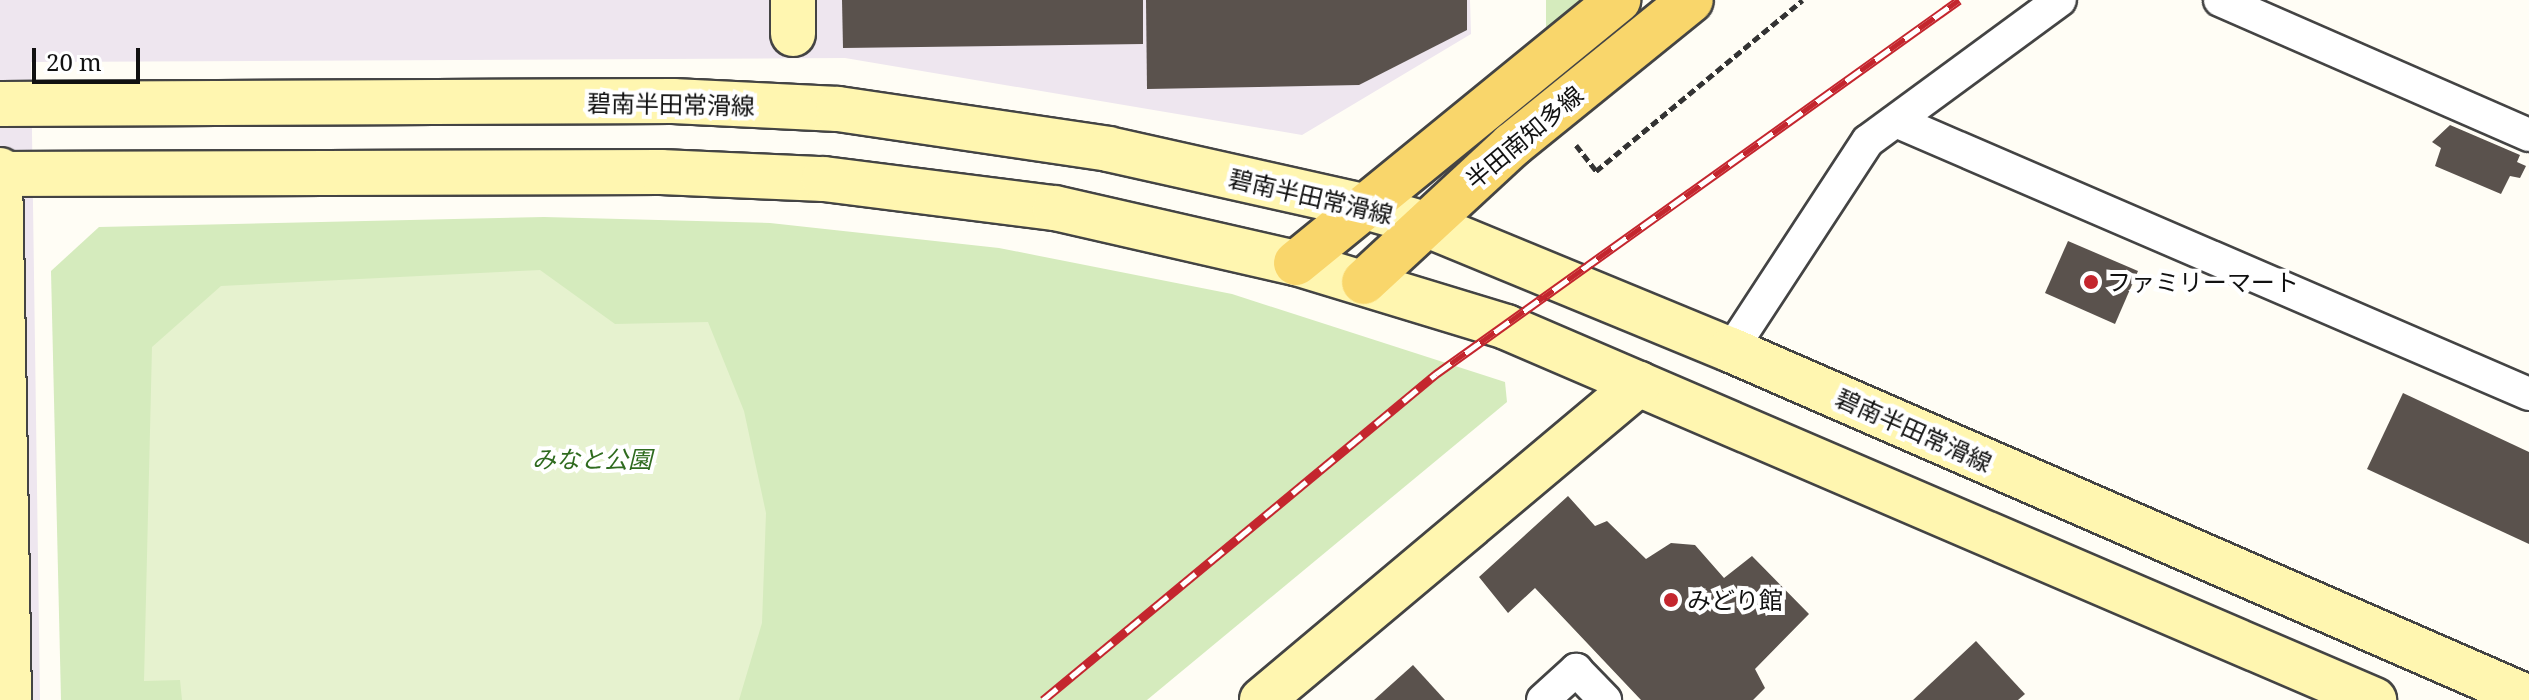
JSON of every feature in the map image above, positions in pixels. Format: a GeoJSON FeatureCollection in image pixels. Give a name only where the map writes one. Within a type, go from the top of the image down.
{"type":"FeatureCollection","features":[{"type":"Feature","properties":{"kind":"main road","name":"半田南知多線"},"geometry":{"type":"LineString","coordinates":[[1296,263],[1618,0]]}},
{"type":"Feature","properties":{"kind":"main road","name":"半田南知多線"},"geometry":{"type":"LineString","coordinates":[[1364,282],[1425,224],[1691,0]]}},
{"type":"Feature","properties":{"kind":"main road","name":"碧南半田常滑線"},"geometry":{"type":"LineString","coordinates":[[0,104],[673,101],[838,109],[1108,149],[1362,206],[1425,224],[1731,350],[2529,698]]}},
{"type":"Feature","properties":{"kind":"main road"},"geometry":{"type":"LineString","coordinates":[[9,700],[0,172],[661,172],[824,179],[1055,208],[1296,263],[1506,327],[2374,700]]}},
{"type":"Feature","properties":{"kind":"main road"},"geometry":{"type":"LineString","coordinates":[[1262,700],[1639,384]]}},
{"type":"Feature","properties":{"kind":"street"},"geometry":{"type":"LineString","coordinates":[[1731,350],[1868,141],[2060,0]]}},
{"type":"Feature","properties":{"kind":"street"},"geometry":{"type":"LineString","coordinates":[[2220,0],[2529,135]]}},
{"type":"Feature","properties":{"kind":"street"},"geometry":{"type":"LineString","coordinates":[[1896,121],[2529,394]]}},
{"type":"Feature","properties":{"kind":"street"},"geometry":{"type":"LineString","coordinates":[[1543,700],[1576,670],[1605,700]]}},
{"type":"Feature","properties":{"kind":"path"},"geometry":{"type":"LineString","coordinates":[[1576,145],[1596,171],[1803,0]]}},
{"type":"Feature","properties":{"kind":"shaded area"},"geometry":{"type":"Polygon","coordinates":[[[0,0],[1470,0],[1471,34],[1302,135],[845,58],[31,62],[40,700],[0,700],[0,0]]]}},
{"type":"Feature","properties":{"kind":"green space"},"geometry":{"type":"Polygon","coordinates":[[[1546,0],[1585,0],[1546,31],[1546,0]]]}},
{"type":"Feature","properties":{"kind":"green space","name":"みなと公園"},"geometry":{"type":"Polygon","coordinates":[[[544,217],[770,223],[999,248],[1232,294],[1505,382],[1507,402],[1147,700],[61,700],[51,271],[99,227],[544,217]]]}},
{"type":"Feature","properties":{"kind":"green space"},"geometry":{"type":"Polygon","coordinates":[[[540,270],[615,324],[708,322],[744,411],[766,513],[762,623],[739,700],[182,700],[180,680],[144,681],[152,347],[221,286],[540,270]]]}},
{"type":"Feature","properties":{"kind":"building"},"geometry":{"type":"Polygon","coordinates":[[[842,0],[1143,0],[1143,44],[843,48],[842,0]]]}},
{"type":"Feature","properties":{"kind":"building"},"geometry":{"type":"Polygon","coordinates":[[[1146,0],[1467,0],[1467,30],[1359,85],[1147,89],[1146,0]]]}},
{"type":"Feature","properties":{"kind":"building"},"geometry":{"type":"Polygon","coordinates":[[[2450,125],[2520,155],[2517,162],[2526,166],[2520,178],[2510,176],[2501,194],[2435,166],[2441,148],[2432,142],[2450,125]]]}},
{"type":"Feature","properties":{"kind":"building","name":"ファミリーマート"},"geometry":{"type":"Polygon","coordinates":[[[2068,241],[2138,271],[2115,324],[2045,293],[2068,241]]]}},
{"type":"Feature","properties":{"kind":"building"},"geometry":{"type":"Polygon","coordinates":[[[2403,393],[2529,452],[2529,544],[2367,469],[2403,393]]]}},
{"type":"Feature","properties":{"kind":"building","name":"みどり館"},"geometry":{"type":"Polygon","coordinates":[[[1568,496],[1595,526],[1607,521],[1646,559],[1671,543],[1695,545],[1724,578],[1752,556],[1809,614],[1755,669],[1765,688],[1753,700],[1641,700],[1535,588],[1508,613],[1479,577],[1568,496]]]}},
{"type":"Feature","properties":{"kind":"building"},"geometry":{"type":"Polygon","coordinates":[[[1976,641],[2025,694],[2018,700],[1913,700],[1976,641]]]}},
{"type":"Feature","properties":{"kind":"building"},"geometry":{"type":"Polygon","coordinates":[[[1413,665],[1445,700],[1374,700],[1413,665]]]}},
{"type":"Feature","properties":{"kind":"railway"},"geometry":{"type":"LineString","coordinates":[[1043,700],[1436,374],[1959,0]]}},
{"type":"Feature","properties":{"kind":"place","name":"ファミリーマート"},"geometry":{"type":"Point","coordinates":[2091,282]}},
{"type":"Feature","properties":{"kind":"place","name":"みどり館"},"geometry":{"type":"Point","coordinates":[1671,600]}}]}
